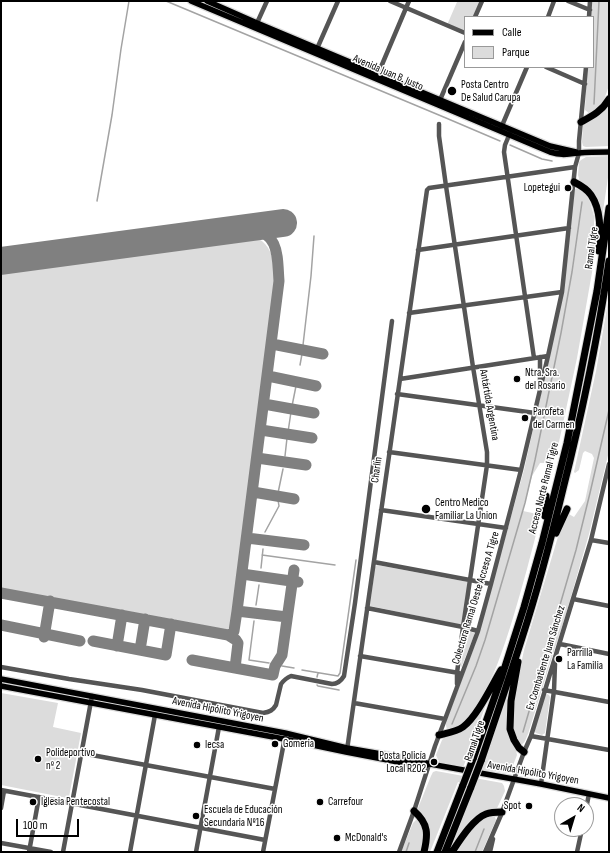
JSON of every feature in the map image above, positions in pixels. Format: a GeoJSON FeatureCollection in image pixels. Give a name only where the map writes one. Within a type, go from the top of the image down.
{"type":"FeatureCollection","features":[{"type":"Feature","properties":{"kind":"highway"},"geometry":{"type":"LineString","coordinates":[[581,122],[599,112],[609,99]]}},
{"type":"Feature","properties":{"kind":"highway"},"geometry":{"type":"LineString","coordinates":[[574,182],[584,188],[591,196],[598,212],[600,235],[598,291]]}},
{"type":"Feature","properties":{"kind":"highway","name":"Ramal Tigre"},"geometry":{"type":"LineString","coordinates":[[598,291],[609,208]]}},
{"type":"Feature","properties":{"kind":"highway","name":"Ramal Tigre"},"geometry":{"type":"LineString","coordinates":[[605,287],[609,261]]}},
{"type":"Feature","properties":{"kind":"highway"},"geometry":{"type":"LineString","coordinates":[[605,287],[609,273]]}},
{"type":"Feature","properties":{"kind":"highway","name":"Acceso Norte Ramal Tigre"},"geometry":{"type":"LineString","coordinates":[[522,636],[546,553],[574,446],[587,386],[605,287]]}},
{"type":"Feature","properties":{"kind":"highway","name":"Acceso Norte Ramal Tigre"},"geometry":{"type":"LineString","coordinates":[[513,642],[542,543],[567,443],[598,291]]}},
{"type":"Feature","properties":{"kind":"highway"},"geometry":{"type":"LineString","coordinates":[[561,453],[578,391]]}},
{"type":"Feature","properties":{"kind":"highway"},"geometry":{"type":"LineString","coordinates":[[572,473],[574,446]]}},
{"type":"Feature","properties":{"kind":"highway"},"geometry":{"type":"LineString","coordinates":[[542,543],[546,496]]}},
{"type":"Feature","properties":{"kind":"highway"},"geometry":{"type":"LineString","coordinates":[[546,553],[567,509]]}},
{"type":"Feature","properties":{"kind":"highway"},"geometry":{"type":"LineString","coordinates":[[522,636],[512,692],[509,723],[514,740],[519,748],[524,752]]}},
{"type":"Feature","properties":{"kind":"highway","name":"Ramal Tigre"},"geometry":{"type":"LineString","coordinates":[[445,852],[481,761],[522,636]]}},
{"type":"Feature","properties":{"kind":"highway"},"geometry":{"type":"LineString","coordinates":[[439,736],[456,731],[471,719],[502,669],[513,642]]}},
{"type":"Feature","properties":{"kind":"highway","name":"Ramal Tigre"},"geometry":{"type":"LineString","coordinates":[[437,852],[473,759],[513,642]]}},
{"type":"Feature","properties":{"kind":"highway"},"geometry":{"type":"LineString","coordinates":[[414,812],[423,820],[426,828],[427,837],[424,852]]}},
{"type":"Feature","properties":{"kind":"highway"},"geometry":{"type":"LineString","coordinates":[[452,852],[470,827],[482,816],[492,812],[502,812]]}},
{"type":"Feature","properties":{"kind":"main road","name":"Avenida Juan B. Justo"},"geometry":{"type":"LineString","coordinates":[[191,1],[378,74],[440,100],[501,129]]}},
{"type":"Feature","properties":{"kind":"main road","name":"Avenida Juan B. Justo"},"geometry":{"type":"LineString","coordinates":[[206,1],[317,51],[510,132],[550,152],[565,155],[579,152],[609,152]]}},
{"type":"Feature","properties":{"kind":"main road","name":"Avenida Hipólito Yrigoyen"},"geometry":{"type":"LineString","coordinates":[[1,679],[176,712],[347,750],[416,760],[430,764],[609,798]]}},
{"type":"Feature","properties":{"kind":"main road","name":"Avenida Hipólito Yrigoyen"},"geometry":{"type":"LineString","coordinates":[[1,686],[219,727],[285,736]]}},
{"type":"Feature","properties":{"kind":"main road"},"geometry":{"type":"LineString","coordinates":[[175,719],[176,712]]}},
{"type":"Feature","properties":{"kind":"street"},"geometry":{"type":"LineString","coordinates":[[257,23],[266,1]]}},
{"type":"Feature","properties":{"kind":"street"},"geometry":{"type":"LineString","coordinates":[[317,51],[338,1]]}},
{"type":"Feature","properties":{"kind":"street"},"geometry":{"type":"LineString","coordinates":[[390,1],[464,33]]}},
{"type":"Feature","properties":{"kind":"street"},"geometry":{"type":"LineString","coordinates":[[378,74],[409,1]]}},
{"type":"Feature","properties":{"kind":"street"},"geometry":{"type":"LineString","coordinates":[[475,16],[482,1]]}},
{"type":"Feature","properties":{"kind":"street"},"geometry":{"type":"LineString","coordinates":[[548,16],[554,1]]}},
{"type":"Feature","properties":{"kind":"street"},"geometry":{"type":"LineString","coordinates":[[568,1],[590,10]]}},
{"type":"Feature","properties":{"kind":"street"},"geometry":{"type":"LineString","coordinates":[[589,16],[590,1]]}},
{"type":"Feature","properties":{"kind":"street"},"geometry":{"type":"LineString","coordinates":[[440,100],[464,44]]}},
{"type":"Feature","properties":{"kind":"street"},"geometry":{"type":"LineString","coordinates":[[501,129],[527,68]]}},
{"type":"Feature","properties":{"kind":"street"},"geometry":{"type":"LineString","coordinates":[[548,68],[584,84]]}},
{"type":"Feature","properties":{"kind":"street","name":"Colectora Ramal Oeste Acceso A Tigre"},"geometry":{"type":"LineString","coordinates":[[460,673],[478,631],[506,528],[535,412],[562,292],[574,182],[579,152],[586,68]]}},
{"type":"Feature","properties":{"kind":"street","name":"Antártida Argentina"},"geometry":{"type":"LineString","coordinates":[[440,124],[439,136],[454,244],[487,452],[487,465],[463,627],[460,673],[457,690],[445,719]]}},
{"type":"Feature","properties":{"kind":"street"},"geometry":{"type":"LineString","coordinates":[[510,132],[504,148],[507,177],[537,357],[540,390]]}},
{"type":"Feature","properties":{"kind":"street"},"geometry":{"type":"LineString","coordinates":[[446,186],[576,167]]}},
{"type":"Feature","properties":{"kind":"street","name":"Charlín"},"geometry":{"type":"LineString","coordinates":[[347,750],[427,190],[429,188],[446,186]]}},
{"type":"Feature","properties":{"kind":"street"},"geometry":{"type":"LineString","coordinates":[[418,250],[569,228]]}},
{"type":"Feature","properties":{"kind":"street"},"geometry":{"type":"LineString","coordinates":[[409,313],[562,292]]}},
{"type":"Feature","properties":{"kind":"street"},"geometry":{"type":"LineString","coordinates":[[1,667],[263,713],[270,711],[275,707],[281,684],[288,677],[291,676],[332,684],[340,682],[344,676],[355,604],[392,321]]}},
{"type":"Feature","properties":{"kind":"street"},"geometry":{"type":"LineString","coordinates":[[400,379],[548,356]]}},
{"type":"Feature","properties":{"kind":"street"},"geometry":{"type":"LineString","coordinates":[[397,394],[535,412]]}},
{"type":"Feature","properties":{"kind":"street"},"geometry":{"type":"LineString","coordinates":[[389,452],[521,470]]}},
{"type":"Feature","properties":{"kind":"street","name":"Ex Combatiente Juan Sánchez"},"geometry":{"type":"LineString","coordinates":[[485,852],[531,736],[544,690],[556,658],[607,483],[609,464]]}},
{"type":"Feature","properties":{"kind":"street"},"geometry":{"type":"LineString","coordinates":[[381,510],[506,528]]}},
{"type":"Feature","properties":{"kind":"street"},"geometry":{"type":"LineString","coordinates":[[591,540],[609,543]]}},
{"type":"Feature","properties":{"kind":"street"},"geometry":{"type":"LineString","coordinates":[[374,562],[491,584]]}},
{"type":"Feature","properties":{"kind":"street"},"geometry":{"type":"LineString","coordinates":[[573,599],[609,606]]}},
{"type":"Feature","properties":{"kind":"street"},"geometry":{"type":"LineString","coordinates":[[367,608],[478,631]]}},
{"type":"Feature","properties":{"kind":"street"},"geometry":{"type":"LineString","coordinates":[[560,644],[609,654]]}},
{"type":"Feature","properties":{"kind":"street"},"geometry":{"type":"LineString","coordinates":[[360,656],[460,673]]}},
{"type":"Feature","properties":{"kind":"street"},"geometry":{"type":"LineString","coordinates":[[540,784],[554,692],[556,658]]}},
{"type":"Feature","properties":{"kind":"street"},"geometry":{"type":"LineString","coordinates":[[544,690],[609,702]]}},
{"type":"Feature","properties":{"kind":"street"},"geometry":{"type":"LineString","coordinates":[[63,852],[92,696]]}},
{"type":"Feature","properties":{"kind":"street"},"geometry":{"type":"LineString","coordinates":[[354,703],[445,719],[414,812],[398,852]]}},
{"type":"Feature","properties":{"kind":"street"},"geometry":{"type":"LineString","coordinates":[[130,852],[155,715]]}},
{"type":"Feature","properties":{"kind":"street"},"geometry":{"type":"LineString","coordinates":[[196,852],[219,727]]}},
{"type":"Feature","properties":{"kind":"street"},"geometry":{"type":"LineString","coordinates":[[263,852],[285,736]]}},
{"type":"Feature","properties":{"kind":"street"},"geometry":{"type":"LineString","coordinates":[[531,736],[609,750]]}},
{"type":"Feature","properties":{"kind":"street"},"geometry":{"type":"LineString","coordinates":[[81,753],[274,789]]}},
{"type":"Feature","properties":{"kind":"street"},"geometry":{"type":"LineString","coordinates":[[1,808],[3,791],[265,840]]}},
{"type":"Feature","properties":{"kind":"street"},"geometry":{"type":"LineString","coordinates":[[29,850],[39,797]]}},
{"type":"Feature","properties":{"kind":"street"},"geometry":{"type":"LineString","coordinates":[[490,852],[495,830]]}},
{"type":"Feature","properties":{"kind":"street"},"geometry":{"type":"LineString","coordinates":[[577,852],[580,837]]}},
{"type":"Feature","properties":{"kind":"street"},"geometry":{"type":"LineString","coordinates":[[1,843],[29,850],[51,852]]}},
{"type":"Feature","properties":{"kind":"green space"},"geometry":{"type":"Polygon","coordinates":[[[456,1],[482,1],[475,16],[464,16],[464,33],[447,25],[457,2],[456,1]]]}},
{"type":"Feature","properties":{"kind":"green space"},"geometry":{"type":"Polygon","coordinates":[[[589,1],[609,1],[609,85],[600,106],[595,112],[590,114],[585,110],[587,68],[594,68],[594,16],[589,16],[589,1]]]}},
{"type":"Feature","properties":{"kind":"green space"},"geometry":{"type":"Polygon","coordinates":[[[609,98],[609,146],[583,146],[583,124],[609,98]]]}},
{"type":"Feature","properties":{"kind":"green space"},"geometry":{"type":"Polygon","coordinates":[[[609,156],[609,171],[600,231],[598,209],[580,183],[578,175],[579,162],[586,157],[609,156]]]}},
{"type":"Feature","properties":{"kind":"green space"},"geometry":{"type":"Polygon","coordinates":[[[579,188],[584,191],[590,202],[594,216],[594,261],[577,358],[559,442],[551,461],[549,463],[540,463],[532,476],[523,511],[537,514],[543,498],[540,516],[532,552],[517,605],[497,665],[484,694],[471,714],[456,728],[448,730],[446,726],[447,719],[476,642],[524,470],[554,335],[574,194],[575,189],[579,188]]]}},
{"type":"Feature","properties":{"kind":"green space"},"geometry":{"type":"Polygon","coordinates":[[[251,236],[259,239],[270,250],[274,266],[274,290],[230,628],[225,630],[1,588],[1,271],[251,236]]]}},
{"type":"Feature","properties":{"kind":"green space"},"geometry":{"type":"Polygon","coordinates":[[[609,296],[609,451],[589,534],[566,614],[528,734],[524,742],[520,745],[517,744],[511,722],[513,702],[524,650],[563,520],[567,513],[574,517],[585,501],[594,458],[592,454],[585,451],[583,453],[579,470],[575,473],[574,472],[596,371],[609,296]]]}},
{"type":"Feature","properties":{"kind":"green space"},"geometry":{"type":"Polygon","coordinates":[[[377,565],[468,582],[462,625],[370,606],[375,567],[377,565]]]}},
{"type":"Feature","properties":{"kind":"green space"},"geometry":{"type":"Polygon","coordinates":[[[467,630],[474,633],[474,636],[461,668],[465,632],[467,630]]]}},
{"type":"Feature","properties":{"kind":"green space"},"geometry":{"type":"Polygon","coordinates":[[[512,683],[508,709],[517,755],[510,773],[482,770],[512,683]]]}},
{"type":"Feature","properties":{"kind":"green space","name":"Polideportivo nº 2"},"geometry":{"type":"Polygon","coordinates":[[[1,693],[58,703],[53,727],[81,733],[69,797],[67,798],[1,785],[1,693]]]}},
{"type":"Feature","properties":{"kind":"green space"},"geometry":{"type":"Polygon","coordinates":[[[547,694],[550,697],[545,733],[542,735],[534,731],[545,695],[547,694]]]}},
{"type":"Feature","properties":{"kind":"green space"},"geometry":{"type":"Polygon","coordinates":[[[488,699],[463,768],[439,762],[436,755],[442,740],[446,736],[454,734],[488,699]]]}},
{"type":"Feature","properties":{"kind":"green space"},"geometry":{"type":"Polygon","coordinates":[[[436,771],[502,783],[505,791],[497,808],[490,810],[453,844],[476,786],[458,782],[430,852],[424,852],[427,840],[418,808],[431,776],[433,772],[436,771]]]}},
{"type":"Feature","properties":{"kind":"green space"},"geometry":{"type":"Polygon","coordinates":[[[493,815],[496,820],[482,852],[454,852],[475,823],[493,815]]]}},
{"type":"Feature","properties":{"kind":"green space"},"geometry":{"type":"Polygon","coordinates":[[[416,820],[420,820],[424,832],[420,852],[401,852],[413,823],[416,820]]]}},
{"type":"Feature","properties":{"kind":"waterway"},"geometry":{"type":"LineString","coordinates":[[97,201],[112,115],[129,1]]}},
{"type":"Feature","properties":{"kind":"waterway"},"geometry":{"type":"LineString","coordinates":[[166,1],[500,141]]}},
{"type":"Feature","properties":{"kind":"waterway"},"geometry":{"type":"LineString","coordinates":[[594,104],[599,1]]}},
{"type":"Feature","properties":{"kind":"waterway"},"geometry":{"type":"LineString","coordinates":[[510,145],[542,159],[552,161]]}},
{"type":"Feature","properties":{"kind":"waterway"},"geometry":{"type":"LineString","coordinates":[[452,724],[485,640],[525,503],[561,333],[572,272],[582,202]]}},
{"type":"Feature","properties":{"kind":"waterway"},"geometry":{"type":"LineString","coordinates":[[303,345],[314,236]]}},
{"type":"Feature","properties":{"kind":"waterway"},"geometry":{"type":"LineString","coordinates":[[300,365],[302,354]]}},
{"type":"Feature","properties":{"kind":"waterway"},"geometry":{"type":"LineString","coordinates":[[292,406],[296,386]]}},
{"type":"Feature","properties":{"kind":"waterway"},"geometry":{"type":"LineString","coordinates":[[523,732],[576,550],[609,410]]}},
{"type":"Feature","properties":{"kind":"waterway"},"geometry":{"type":"LineString","coordinates":[[288,432],[291,412]]}},
{"type":"Feature","properties":{"kind":"waterway"},"geometry":{"type":"LineString","coordinates":[[285,456],[287,438]]}},
{"type":"Feature","properties":{"kind":"waterway"},"geometry":{"type":"LineString","coordinates":[[278,493],[283,469]]}},
{"type":"Feature","properties":{"kind":"waterway"},"geometry":{"type":"LineString","coordinates":[[265,532],[279,506],[278,500]]}},
{"type":"Feature","properties":{"kind":"waterway"},"geometry":{"type":"LineString","coordinates":[[261,568],[263,549]]}},
{"type":"Feature","properties":{"kind":"waterway"},"geometry":{"type":"LineString","coordinates":[[262,555],[335,565]]}},
{"type":"Feature","properties":{"kind":"waterway"},"geometry":{"type":"LineString","coordinates":[[302,670],[338,676],[340,673],[356,560]]}},
{"type":"Feature","properties":{"kind":"waterway"},"geometry":{"type":"LineString","coordinates":[[256,605],[259,585]]}},
{"type":"Feature","properties":{"kind":"waterway"},"geometry":{"type":"LineString","coordinates":[[254,621],[249,660],[269,663]]}},
{"type":"Feature","properties":{"kind":"waterway"},"geometry":{"type":"LineString","coordinates":[[282,666],[294,668]]}},
{"type":"Feature","properties":{"kind":"waterway"},"geometry":{"type":"LineString","coordinates":[[317,677],[318,673]]}},
{"type":"Feature","properties":{"kind":"waterway"},"geometry":{"type":"LineString","coordinates":[[317,685],[339,690]]}},
{"type":"Feature","properties":{"kind":"waterway"},"geometry":{"type":"LineString","coordinates":[[475,852],[484,829]]}},
{"type":"Feature","properties":{"kind":"waterway"},"geometry":{"type":"LineString","coordinates":[[406,852],[409,843]]}},
{"type":"Feature","properties":{"kind":"taxiway"},"geometry":{"type":"LineString","coordinates":[[228,635],[234,631],[237,611],[279,281],[277,255],[272,241],[267,235],[250,227]]}},
{"type":"Feature","properties":{"kind":"taxiway"},"geometry":{"type":"LineString","coordinates":[[272,344],[323,354]]}},
{"type":"Feature","properties":{"kind":"taxiway"},"geometry":{"type":"LineString","coordinates":[[268,376],[316,386]]}},
{"type":"Feature","properties":{"kind":"taxiway"},"geometry":{"type":"LineString","coordinates":[[264,404],[314,413]]}},
{"type":"Feature","properties":{"kind":"taxiway"},"geometry":{"type":"LineString","coordinates":[[261,430],[312,438]]}},
{"type":"Feature","properties":{"kind":"taxiway"},"geometry":{"type":"LineString","coordinates":[[257,458],[306,465]]}},
{"type":"Feature","properties":{"kind":"taxiway"},"geometry":{"type":"LineString","coordinates":[[253,492],[294,499]]}},
{"type":"Feature","properties":{"kind":"taxiway"},"geometry":{"type":"LineString","coordinates":[[247,538],[304,545]]}},
{"type":"Feature","properties":{"kind":"taxiway"},"geometry":{"type":"LineString","coordinates":[[192,660],[273,675],[275,666],[282,655],[294,570]]}},
{"type":"Feature","properties":{"kind":"taxiway"},"geometry":{"type":"LineString","coordinates":[[242,574],[298,582]]}},
{"type":"Feature","properties":{"kind":"taxiway"},"geometry":{"type":"LineString","coordinates":[[1,593],[228,635],[238,643],[235,668]]}},
{"type":"Feature","properties":{"kind":"taxiway"},"geometry":{"type":"LineString","coordinates":[[44,637],[50,601]]}},
{"type":"Feature","properties":{"kind":"taxiway"},"geometry":{"type":"LineString","coordinates":[[237,611],[287,617]]}},
{"type":"Feature","properties":{"kind":"taxiway"},"geometry":{"type":"LineString","coordinates":[[117,646],[122,615]]}},
{"type":"Feature","properties":{"kind":"taxiway"},"geometry":{"type":"LineString","coordinates":[[140,650],[145,619]]}},
{"type":"Feature","properties":{"kind":"taxiway"},"geometry":{"type":"LineString","coordinates":[[93,641],[166,655],[171,624]]}},
{"type":"Feature","properties":{"kind":"taxiway"},"geometry":{"type":"LineString","coordinates":[[1,625],[80,641]]}},
{"type":"Feature","properties":{"kind":"runway"},"geometry":{"type":"LineString","coordinates":[[1,261],[283,223]]}},
{"type":"Feature","properties":{"kind":"place","name":"Posta Centro De Salud Carupa"},"geometry":{"type":"Point","coordinates":[452,91]}},
{"type":"Feature","properties":{"kind":"place","name":"Lopetegui"},"geometry":{"type":"Point","coordinates":[568,188]}},
{"type":"Feature","properties":{"kind":"place","name":"Ntra. Sra. del Rosario"},"geometry":{"type":"Point","coordinates":[517,379]}},
{"type":"Feature","properties":{"kind":"place","name":"Parofeta del Carmen"},"geometry":{"type":"Point","coordinates":[525,418]}},
{"type":"Feature","properties":{"kind":"place","name":"Centro Medico Familiar La Union"},"geometry":{"type":"Point","coordinates":[426,509]}},
{"type":"Feature","properties":{"kind":"place","name":"Parrilla La Familia"},"geometry":{"type":"Point","coordinates":[559,659]}},
{"type":"Feature","properties":{"kind":"place","name":"Gomeria"},"geometry":{"type":"Point","coordinates":[275,744]}},
{"type":"Feature","properties":{"kind":"place","name":"Iecsa"},"geometry":{"type":"Point","coordinates":[197,745]}},
{"type":"Feature","properties":{"kind":"place","name":"Polideportivo nº 2"},"geometry":{"type":"Point","coordinates":[38,759]}},
{"type":"Feature","properties":{"kind":"place","name":"Posta Policía Local R202"},"geometry":{"type":"Point","coordinates":[434,762]}},
{"type":"Feature","properties":{"kind":"place","name":"Iglesia Pentecostal"},"geometry":{"type":"Point","coordinates":[33,802]}},
{"type":"Feature","properties":{"kind":"place","name":"Carrefour"},"geometry":{"type":"Point","coordinates":[320,802]}},
{"type":"Feature","properties":{"kind":"place","name":"Spot"},"geometry":{"type":"Point","coordinates":[529,806]}},
{"type":"Feature","properties":{"kind":"place","name":"Escuela de Educación Secundaria Nº16"},"geometry":{"type":"Point","coordinates":[196,816]}},
{"type":"Feature","properties":{"kind":"place","name":"McDonald's"},"geometry":{"type":"Point","coordinates":[337,838]}}]}
